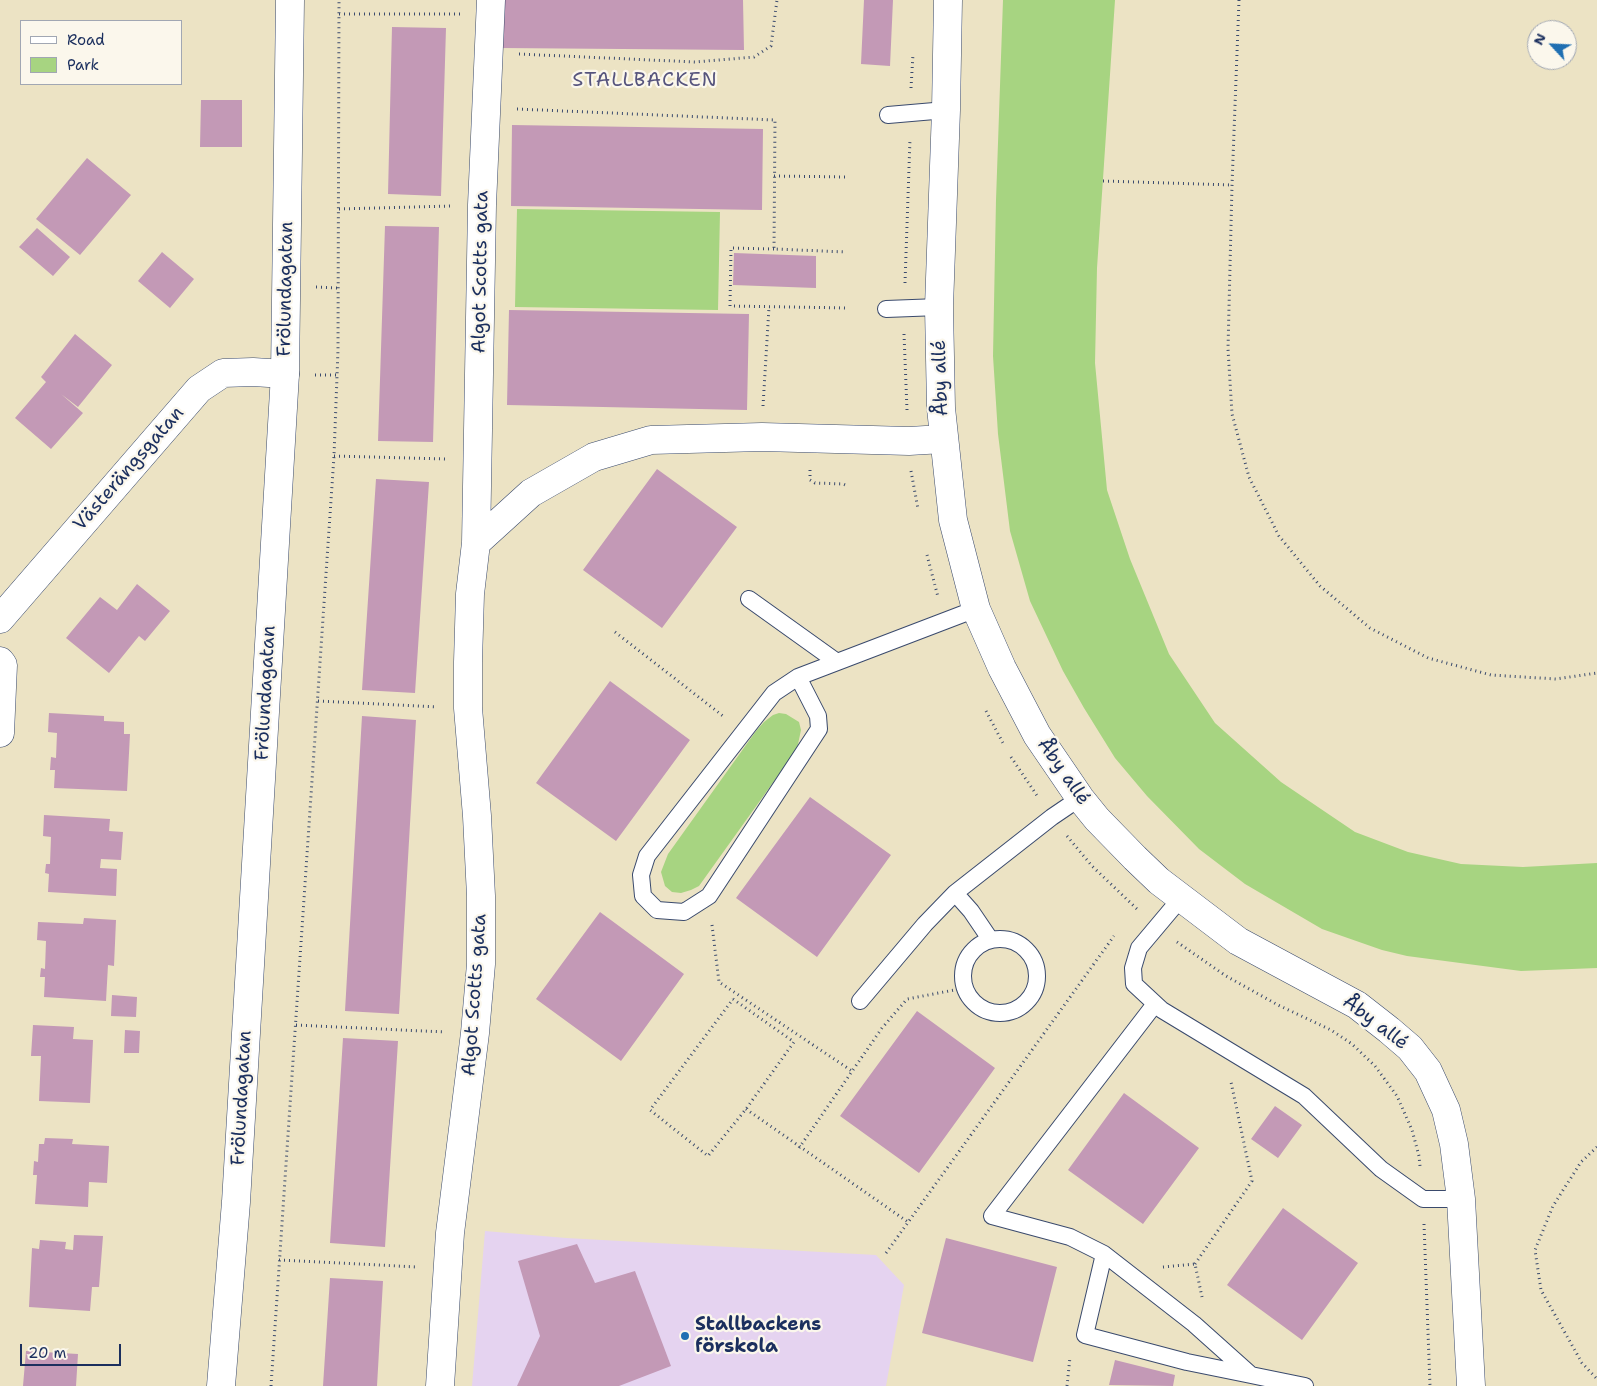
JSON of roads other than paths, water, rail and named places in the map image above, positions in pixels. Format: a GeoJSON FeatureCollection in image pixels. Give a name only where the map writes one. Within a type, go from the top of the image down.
{"type":"FeatureCollection","features":[{"type":"Feature","properties":{"kind":"street","name":"Frölundagatan"},"geometry":{"type":"LineString","coordinates":[[222,1386],[236,1202],[285,374],[290,0]]}},
{"type":"Feature","properties":{"kind":"street","name":"Åby allé"},"geometry":{"type":"LineString","coordinates":[[948,0],[939,308],[941,408],[953,520],[976,608],[1002,668],[1037,735],[1080,798],[1134,858],[1180,898],[1238,941],[1357,1005],[1410,1048],[1428,1071],[1446,1110],[1454,1144],[1461,1200],[1471,1386]]}},
{"type":"Feature","properties":{"kind":"street","name":"Algot Scotts gata"},"geometry":{"type":"LineString","coordinates":[[440,1386],[455,1188],[476,1033],[481,964],[481,896],[477,816],[468,708],[470,594],[476,543],[482,205],[491,7]]}},
{"type":"Feature","properties":{"kind":"street","name":"Västerängsgatan"},"geometry":{"type":"LineString","coordinates":[[0,619],[199,388],[223,373],[285,374]]}},
{"type":"Feature","properties":{"kind":"street"},"geometry":{"type":"LineString","coordinates":[[476,543],[531,493],[594,457],[651,440],[762,437],[909,441],[944,439]]}},
{"type":"Feature","properties":{"kind":"street"},"geometry":{"type":"LineString","coordinates":[[0,661],[3,665],[0,733]]}},
{"type":"Feature","properties":{"kind":"lane"},"geometry":{"type":"LineString","coordinates":[[888,115],[946,110]]}},
{"type":"Feature","properties":{"kind":"lane"},"geometry":{"type":"LineString","coordinates":[[886,308],[939,308]]}},
{"type":"Feature","properties":{"kind":"lane"},"geometry":{"type":"LineString","coordinates":[[749,599],[837,662]]}},
{"type":"Feature","properties":{"kind":"lane"},"geometry":{"type":"LineString","coordinates":[[798,677],[818,716],[818,729],[709,896],[684,912],[657,910],[643,896],[642,875],[647,856],[774,693],[798,677],[976,608]]}},
{"type":"Feature","properties":{"kind":"lane"},"geometry":{"type":"LineString","coordinates":[[860,1001],[955,893],[1052,817],[1080,798]]}},
{"type":"Feature","properties":{"kind":"lane"},"geometry":{"type":"LineString","coordinates":[[955,893],[971,911],[990,940]]}},
{"type":"Feature","properties":{"kind":"lane"},"geometry":{"type":"LineString","coordinates":[[1180,898],[1139,948],[1133,968],[1134,984],[1155,1004],[1304,1096],[1381,1169],[1423,1199],[1461,1200]]}},
{"type":"Feature","properties":{"kind":"lane"},"geometry":{"type":"LineString","coordinates":[[1008,939],[1025,947],[1033,957],[1037,969],[1037,982],[1033,994],[1025,1004],[1014,1011],[1002,1014],[990,1012],[979,1007],[970,998],[962,976],[967,959],[978,945],[990,940],[1008,939]]}},
{"type":"Feature","properties":{"kind":"lane"},"geometry":{"type":"LineString","coordinates":[[1155,1004],[992,1216],[1070,1237],[1104,1254],[1194,1324],[1251,1375]]}},
{"type":"Feature","properties":{"kind":"lane"},"geometry":{"type":"LineString","coordinates":[[1104,1254],[1085,1335],[1187,1362],[1305,1386]]}},
{"type":"Feature","properties":{"kind":"place","name":"Stallbackens förskola"},"geometry":{"type":"Point","coordinates":[685,1336]}},
{"type":"Feature","properties":{"kind":"district","name":"STALLBACKEN"},"geometry":{"type":"Point","coordinates":[645,81]}}]}
